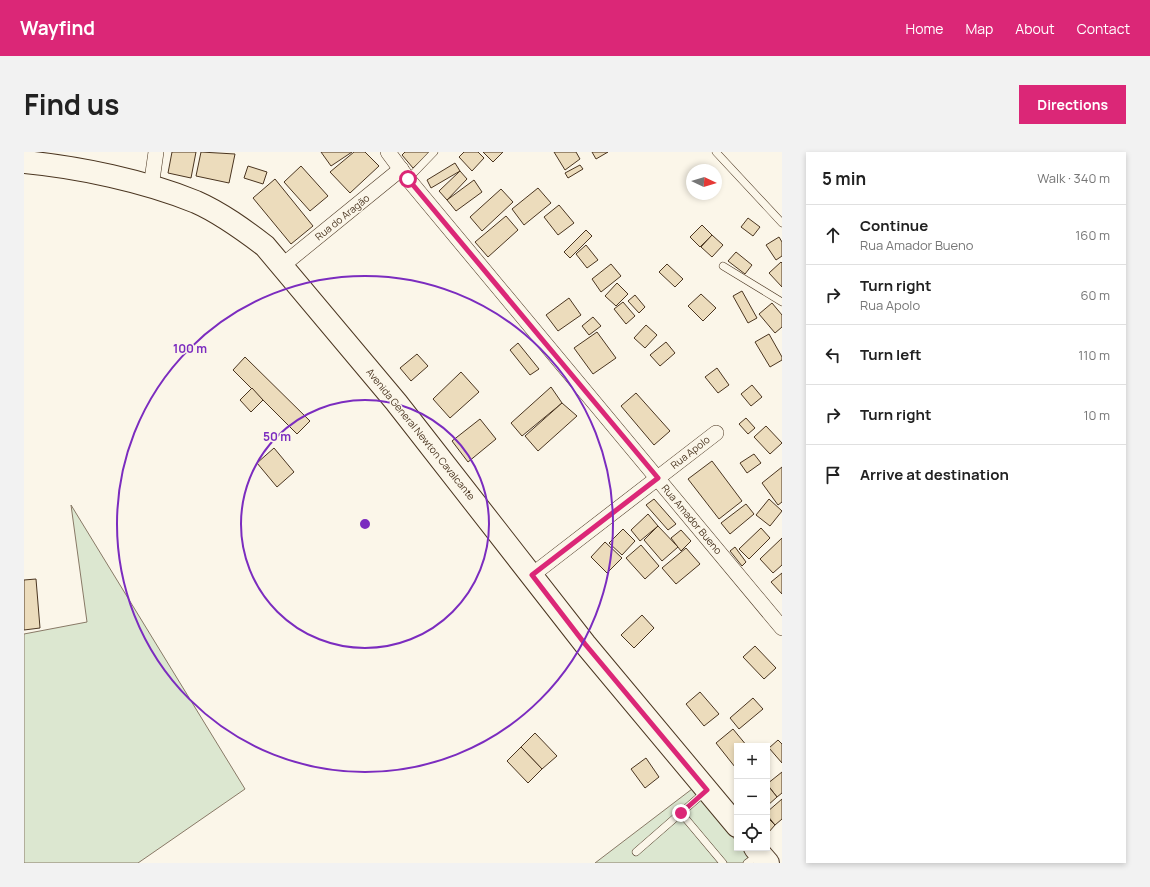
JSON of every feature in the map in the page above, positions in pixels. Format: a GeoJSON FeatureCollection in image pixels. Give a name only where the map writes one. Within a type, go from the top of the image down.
{"type":"FeatureCollection","features":[{"type":"Feature","properties":{"kind":"main road","name":"Avenida General Newton Cavalcante"},"geometry":{"type":"LineString","coordinates":[[24,162],[58,166],[151,187],[196,202],[235,224],[265,246],[283,265],[396,402],[585,644],[734,822]]}},
{"type":"Feature","properties":{"kind":"street"},"geometry":{"type":"LineString","coordinates":[[151,187],[156,152]]}},
{"type":"Feature","properties":{"kind":"street","name":"Rua Amador Bueno"},"geometry":{"type":"LineString","coordinates":[[388,152],[782,628]]}},
{"type":"Feature","properties":{"kind":"street","name":"Rua do Aragão"},"geometry":{"type":"LineString","coordinates":[[283,265],[405,174]]}},
{"type":"Feature","properties":{"kind":"street","name":"Rua Apolo"},"geometry":{"type":"LineString","coordinates":[[532,575],[716,432]]}},
{"type":"Feature","properties":{"kind":"lane"},"geometry":{"type":"LineString","coordinates":[[405,174],[434,152]]}},
{"type":"Feature","properties":{"kind":"lane"},"geometry":{"type":"LineString","coordinates":[[716,152],[782,223]]}},
{"type":"Feature","properties":{"kind":"lane"},"geometry":{"type":"LineString","coordinates":[[723,266],[782,302]]}},
{"type":"Feature","properties":{"kind":"lane"},"geometry":{"type":"LineString","coordinates":[[636,852],[707,790]]}},
{"type":"Feature","properties":{"kind":"lane"},"geometry":{"type":"LineString","coordinates":[[681,813],[723,863]]}},
{"type":"Feature","properties":{"kind":"green space"},"geometry":{"type":"Polygon","coordinates":[[[71,505],[245,789],[138,863],[24,863],[24,634],[87,622],[71,505]]]}},
{"type":"Feature","properties":{"kind":"green space"},"geometry":{"type":"Polygon","coordinates":[[[692,789],[734,838],[734,851],[745,851],[755,863],[595,863],[692,789]]]}},
{"type":"Feature","properties":{"kind":"building"},"geometry":{"type":"Polygon","coordinates":[[[172,152],[196,152],[191,178],[168,173],[172,152]]]}},
{"type":"Feature","properties":{"kind":"building"},"geometry":{"type":"Polygon","coordinates":[[[201,152],[235,154],[229,183],[196,176],[201,152]]]}},
{"type":"Feature","properties":{"kind":"building"},"geometry":{"type":"Polygon","coordinates":[[[321,152],[352,152],[331,166],[321,152]]]}},
{"type":"Feature","properties":{"kind":"building"},"geometry":{"type":"Polygon","coordinates":[[[354,152],[365,152],[379,166],[350,193],[330,172],[354,152]]]}},
{"type":"Feature","properties":{"kind":"building"},"geometry":{"type":"Polygon","coordinates":[[[405,152],[431,152],[413,168],[402,155],[405,152]]]}},
{"type":"Feature","properties":{"kind":"building"},"geometry":{"type":"Polygon","coordinates":[[[464,152],[478,152],[484,158],[472,171],[459,157],[464,152]]]}},
{"type":"Feature","properties":{"kind":"building"},"geometry":{"type":"Polygon","coordinates":[[[483,152],[503,152],[493,162],[483,152]]]}},
{"type":"Feature","properties":{"kind":"building"},"geometry":{"type":"Polygon","coordinates":[[[554,152],[576,152],[580,159],[565,170],[554,152]]]}},
{"type":"Feature","properties":{"kind":"building"},"geometry":{"type":"Polygon","coordinates":[[[592,152],[608,152],[596,159],[592,152]]]}},
{"type":"Feature","properties":{"kind":"building"},"geometry":{"type":"Polygon","coordinates":[[[455,163],[460,171],[431,188],[427,180],[455,163]]]}},
{"type":"Feature","properties":{"kind":"building"},"geometry":{"type":"Polygon","coordinates":[[[580,165],[583,169],[568,178],[565,173],[580,165]]]}},
{"type":"Feature","properties":{"kind":"building"},"geometry":{"type":"Polygon","coordinates":[[[248,166],[267,172],[263,184],[244,178],[248,166]]]}},
{"type":"Feature","properties":{"kind":"building"},"geometry":{"type":"Polygon","coordinates":[[[301,166],[328,196],[310,211],[284,182],[301,166]]]}},
{"type":"Feature","properties":{"kind":"building"},"geometry":{"type":"Polygon","coordinates":[[[460,171],[467,179],[447,200],[439,191],[460,171]]]}},
{"type":"Feature","properties":{"kind":"building"},"geometry":{"type":"Polygon","coordinates":[[[275,179],[313,226],[291,244],[253,198],[275,179]]]}},
{"type":"Feature","properties":{"kind":"building"},"geometry":{"type":"Polygon","coordinates":[[[474,180],[482,192],[456,211],[447,200],[474,180]]]}},
{"type":"Feature","properties":{"kind":"building"},"geometry":{"type":"Polygon","coordinates":[[[538,188],[551,203],[524,225],[512,209],[538,188]]]}},
{"type":"Feature","properties":{"kind":"building"},"geometry":{"type":"Polygon","coordinates":[[[501,189],[513,202],[482,231],[470,217],[501,189]]]}},
{"type":"Feature","properties":{"kind":"building"},"geometry":{"type":"Polygon","coordinates":[[[559,205],[574,223],[558,235],[544,217],[559,205]]]}},
{"type":"Feature","properties":{"kind":"building"},"geometry":{"type":"Polygon","coordinates":[[[506,216],[518,230],[488,257],[475,242],[506,216]]]}},
{"type":"Feature","properties":{"kind":"building"},"geometry":{"type":"Polygon","coordinates":[[[748,218],[760,227],[753,236],[741,227],[748,218]]]}},
{"type":"Feature","properties":{"kind":"building"},"geometry":{"type":"Polygon","coordinates":[[[702,225],[712,235],[700,247],[690,237],[702,225]]]}},
{"type":"Feature","properties":{"kind":"building"},"geometry":{"type":"Polygon","coordinates":[[[586,230],[592,236],[570,258],[564,252],[586,230]]]}},
{"type":"Feature","properties":{"kind":"building"},"geometry":{"type":"Polygon","coordinates":[[[712,235],[723,245],[712,257],[701,247],[712,235]]]}},
{"type":"Feature","properties":{"kind":"building"},"geometry":{"type":"Polygon","coordinates":[[[779,237],[782,242],[782,256],[776,260],[766,245],[779,237]]]}},
{"type":"Feature","properties":{"kind":"building"},"geometry":{"type":"Polygon","coordinates":[[[586,245],[598,260],[587,268],[576,254],[586,245]]]}},
{"type":"Feature","properties":{"kind":"building"},"geometry":{"type":"Polygon","coordinates":[[[736,252],[752,265],[745,274],[728,261],[736,252]]]}},
{"type":"Feature","properties":{"kind":"building"},"geometry":{"type":"Polygon","coordinates":[[[781,262],[782,263],[782,287],[769,273],[781,262]]]}},
{"type":"Feature","properties":{"kind":"building"},"geometry":{"type":"Polygon","coordinates":[[[611,264],[621,276],[601,292],[592,279],[611,264]]]}},
{"type":"Feature","properties":{"kind":"building"},"geometry":{"type":"Polygon","coordinates":[[[667,264],[683,279],[675,287],[659,272],[667,264]]]}},
{"type":"Feature","properties":{"kind":"building"},"geometry":{"type":"Polygon","coordinates":[[[617,283],[628,294],[616,306],[605,296],[617,283]]]}},
{"type":"Feature","properties":{"kind":"building"},"geometry":{"type":"Polygon","coordinates":[[[742,291],[757,318],[748,323],[733,296],[742,291]]]}},
{"type":"Feature","properties":{"kind":"building"},"geometry":{"type":"Polygon","coordinates":[[[701,294],[716,308],[703,321],[688,306],[701,294]]]}},
{"type":"Feature","properties":{"kind":"building"},"geometry":{"type":"Polygon","coordinates":[[[635,295],[645,307],[639,313],[628,301],[635,295]]]}},
{"type":"Feature","properties":{"kind":"building"},"geometry":{"type":"Polygon","coordinates":[[[569,298],[581,315],[558,331],[546,315],[569,298]]]}},
{"type":"Feature","properties":{"kind":"building"},"geometry":{"type":"Polygon","coordinates":[[[623,302],[635,316],[626,324],[614,309],[623,302]]]}},
{"type":"Feature","properties":{"kind":"building"},"geometry":{"type":"Polygon","coordinates":[[[772,303],[782,315],[782,327],[775,333],[759,314],[772,303]]]}},
{"type":"Feature","properties":{"kind":"building"},"geometry":{"type":"Polygon","coordinates":[[[593,317],[601,326],[589,335],[582,326],[593,317]]]}},
{"type":"Feature","properties":{"kind":"building"},"geometry":{"type":"Polygon","coordinates":[[[646,325],[657,335],[645,348],[634,338],[646,325]]]}},
{"type":"Feature","properties":{"kind":"building"},"geometry":{"type":"Polygon","coordinates":[[[597,332],[616,358],[593,374],[574,348],[597,332]]]}},
{"type":"Feature","properties":{"kind":"building"},"geometry":{"type":"Polygon","coordinates":[[[769,334],[782,357],[782,360],[770,367],[755,342],[769,334]]]}},
{"type":"Feature","properties":{"kind":"building"},"geometry":{"type":"Polygon","coordinates":[[[666,342],[675,353],[660,366],[650,355],[666,342]]]}},
{"type":"Feature","properties":{"kind":"building"},"geometry":{"type":"Polygon","coordinates":[[[518,343],[539,369],[530,375],[510,350],[518,343]]]}},
{"type":"Feature","properties":{"kind":"building"},"geometry":{"type":"Polygon","coordinates":[[[417,354],[428,366],[411,381],[400,368],[417,354]]]}},
{"type":"Feature","properties":{"kind":"building"},"geometry":{"type":"Polygon","coordinates":[[[245,357],[310,421],[297,434],[233,370],[245,357]]]}},
{"type":"Feature","properties":{"kind":"building"},"geometry":{"type":"Polygon","coordinates":[[[717,368],[729,385],[718,393],[705,377],[717,368]]]}},
{"type":"Feature","properties":{"kind":"building"},"geometry":{"type":"Polygon","coordinates":[[[461,372],[479,392],[450,418],[433,399],[461,372]]]}},
{"type":"Feature","properties":{"kind":"building"},"geometry":{"type":"Polygon","coordinates":[[[752,385],[762,397],[751,406],[741,394],[752,385]]]}},
{"type":"Feature","properties":{"kind":"building"},"geometry":{"type":"Polygon","coordinates":[[[551,387],[562,403],[522,436],[511,423],[551,387]]]}},
{"type":"Feature","properties":{"kind":"building"},"geometry":{"type":"Polygon","coordinates":[[[252,388],[263,400],[251,412],[240,400],[252,388]]]}},
{"type":"Feature","properties":{"kind":"building"},"geometry":{"type":"Polygon","coordinates":[[[636,393],[670,431],[654,445],[621,406],[636,393]]]}},
{"type":"Feature","properties":{"kind":"building"},"geometry":{"type":"Polygon","coordinates":[[[562,403],[577,416],[538,451],[525,436],[562,403]]]}},
{"type":"Feature","properties":{"kind":"building"},"geometry":{"type":"Polygon","coordinates":[[[746,418],[755,428],[748,434],[739,424],[746,418]]]}},
{"type":"Feature","properties":{"kind":"building"},"geometry":{"type":"Polygon","coordinates":[[[480,419],[496,439],[468,462],[452,441],[480,419]]]}},
{"type":"Feature","properties":{"kind":"building"},"geometry":{"type":"Polygon","coordinates":[[[766,426],[782,443],[770,454],[754,437],[766,426]]]}},
{"type":"Feature","properties":{"kind":"building"},"geometry":{"type":"Polygon","coordinates":[[[274,448],[294,472],[277,487],[257,463],[274,448]]]}},
{"type":"Feature","properties":{"kind":"building"},"geometry":{"type":"Polygon","coordinates":[[[754,454],[761,463],[747,473],[740,463],[754,454]]]}},
{"type":"Feature","properties":{"kind":"building"},"geometry":{"type":"Polygon","coordinates":[[[712,461],[742,501],[719,519],[688,479],[712,461]]]}},
{"type":"Feature","properties":{"kind":"building"},"geometry":{"type":"Polygon","coordinates":[[[782,467],[782,502],[778,505],[762,483],[782,467]]]}},
{"type":"Feature","properties":{"kind":"building"},"geometry":{"type":"Polygon","coordinates":[[[654,499],[676,524],[668,530],[646,505],[654,499]]]}},
{"type":"Feature","properties":{"kind":"building"},"geometry":{"type":"Polygon","coordinates":[[[769,499],[782,511],[770,526],[756,515],[769,499]]]}},
{"type":"Feature","properties":{"kind":"building"},"geometry":{"type":"Polygon","coordinates":[[[746,504],[754,514],[730,534],[721,523],[746,504]]]}},
{"type":"Feature","properties":{"kind":"building"},"geometry":{"type":"Polygon","coordinates":[[[648,514],[658,526],[640,541],[631,530],[648,514]]]}},
{"type":"Feature","properties":{"kind":"building"},"geometry":{"type":"Polygon","coordinates":[[[658,526],[678,547],[662,561],[644,540],[658,526]]]}},
{"type":"Feature","properties":{"kind":"building"},"geometry":{"type":"Polygon","coordinates":[[[761,528],[770,538],[749,559],[739,549],[761,528]]]}},
{"type":"Feature","properties":{"kind":"building"},"geometry":{"type":"Polygon","coordinates":[[[623,529],[635,541],[622,555],[609,543],[623,529]]]}},
{"type":"Feature","properties":{"kind":"building"},"geometry":{"type":"Polygon","coordinates":[[[681,530],[691,541],[681,551],[671,538],[681,530]]]}},
{"type":"Feature","properties":{"kind":"building"},"geometry":{"type":"Polygon","coordinates":[[[782,538],[782,565],[773,573],[760,559],[782,538]]]}},
{"type":"Feature","properties":{"kind":"building"},"geometry":{"type":"Polygon","coordinates":[[[605,542],[622,558],[607,573],[591,557],[605,542]]]}},
{"type":"Feature","properties":{"kind":"building"},"geometry":{"type":"Polygon","coordinates":[[[641,545],[659,566],[645,579],[626,558],[641,545]]]}},
{"type":"Feature","properties":{"kind":"building"},"geometry":{"type":"Polygon","coordinates":[[[735,547],[746,562],[742,566],[730,551],[735,547]]]}},
{"type":"Feature","properties":{"kind":"building"},"geometry":{"type":"Polygon","coordinates":[[[686,548],[700,564],[676,584],[662,568],[686,548]]]}},
{"type":"Feature","properties":{"kind":"building"},"geometry":{"type":"Polygon","coordinates":[[[782,573],[782,594],[771,582],[782,573]]]}},
{"type":"Feature","properties":{"kind":"building"},"geometry":{"type":"Polygon","coordinates":[[[36,579],[40,628],[24,630],[24,580],[36,579]]]}},
{"type":"Feature","properties":{"kind":"building"},"geometry":{"type":"Polygon","coordinates":[[[642,615],[654,628],[634,648],[621,635],[642,615]]]}},
{"type":"Feature","properties":{"kind":"building"},"geometry":{"type":"Polygon","coordinates":[[[755,646],[776,668],[764,679],[743,657],[755,646]]]}},
{"type":"Feature","properties":{"kind":"building"},"geometry":{"type":"Polygon","coordinates":[[[700,692],[719,714],[704,726],[686,704],[700,692]]]}},
{"type":"Feature","properties":{"kind":"building"},"geometry":{"type":"Polygon","coordinates":[[[753,698],[763,709],[739,729],[730,718],[753,698]]]}},
{"type":"Feature","properties":{"kind":"building"},"geometry":{"type":"Polygon","coordinates":[[[733,729],[745,743],[734,743],[734,766],[716,743],[733,729]]]}},
{"type":"Feature","properties":{"kind":"building"},"geometry":{"type":"Polygon","coordinates":[[[535,733],[557,756],[542,769],[521,747],[535,733]]]}},
{"type":"Feature","properties":{"kind":"building"},"geometry":{"type":"Polygon","coordinates":[[[778,740],[782,744],[782,763],[770,749],[770,747],[778,740]]]}},
{"type":"Feature","properties":{"kind":"building"},"geometry":{"type":"Polygon","coordinates":[[[521,747],[542,769],[528,783],[507,761],[521,747]]]}},
{"type":"Feature","properties":{"kind":"building"},"geometry":{"type":"Polygon","coordinates":[[[646,758],[659,777],[645,788],[631,769],[646,758]]]}},
{"type":"Feature","properties":{"kind":"building"},"geometry":{"type":"Polygon","coordinates":[[[782,772],[782,793],[777,797],[770,788],[770,782],[782,772]]]}},
{"type":"Feature","properties":{"kind":"building"},"geometry":{"type":"Polygon","coordinates":[[[770,788],[777,797],[770,803],[770,788]]]}},
{"type":"Feature","properties":{"kind":"building"},"geometry":{"type":"Polygon","coordinates":[[[782,799],[782,819],[775,825],[770,819],[770,809],[782,799]]]}},
{"type":"Feature","properties":{"kind":"building"},"geometry":{"type":"Polygon","coordinates":[[[770,820],[775,825],[770,831],[770,820]]]}},
{"type":"Feature","properties":{"kind":"route"},"geometry":{"type":"LineString","coordinates":[[408,179],[658,478],[532,575],[585,644],[707,790],[681,813]]}}]}
